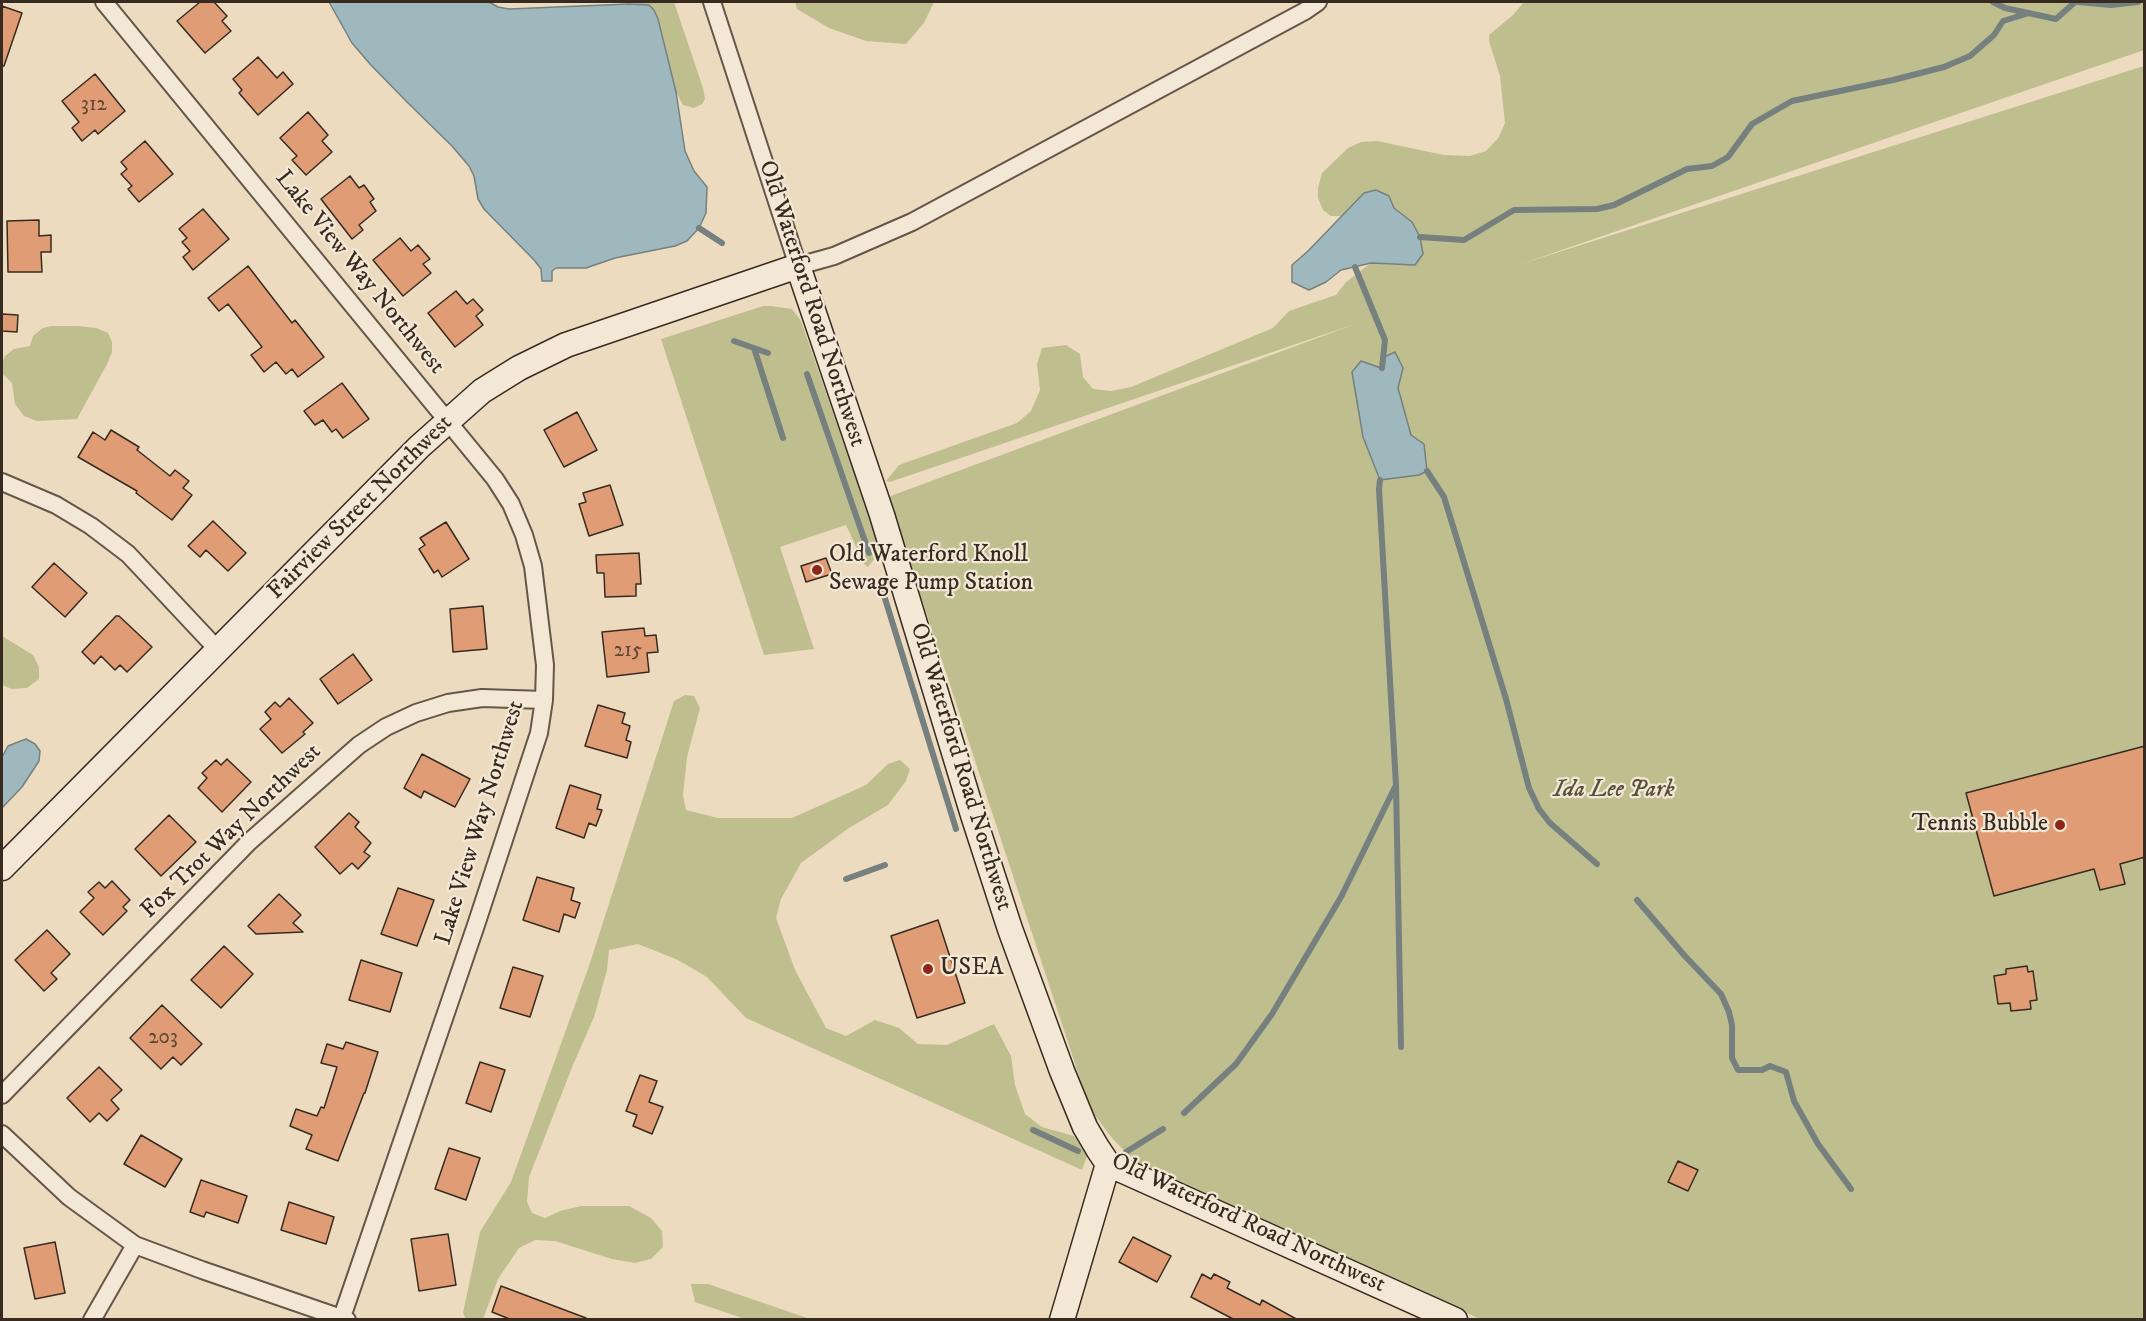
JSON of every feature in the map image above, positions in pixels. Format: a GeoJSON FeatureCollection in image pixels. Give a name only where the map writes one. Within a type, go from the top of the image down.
{"type":"FeatureCollection","features":[{"type":"Feature","properties":{"kind":"street","name":"Lake View Way Northwest"},"geometry":{"type":"LineString","coordinates":[[104,2],[495,479],[511,504],[524,535],[533,566],[545,665],[544,700],[538,733],[343,1319]]}},
{"type":"Feature","properties":{"kind":"street","name":"Old Waterford Road Northwest"},"geometry":{"type":"LineString","coordinates":[[712,2],[882,515],[1010,929],[1085,1127],[1108,1164],[1455,1320]]}},
{"type":"Feature","properties":{"kind":"street"},"geometry":{"type":"LineString","coordinates":[[798,267],[834,256],[912,222],[1318,2]]}},
{"type":"Feature","properties":{"kind":"street","name":"Fairview Street Northwest"},"geometry":{"type":"LineString","coordinates":[[2,868],[448,420],[482,391],[519,368],[566,345],[798,267]]}},
{"type":"Feature","properties":{"kind":"street"},"geometry":{"type":"LineString","coordinates":[[2,482],[56,505],[91,526],[128,554],[219,651]]}},
{"type":"Feature","properties":{"kind":"street","name":"Fox Trot Way Northwest"},"geometry":{"type":"LineString","coordinates":[[2,1095],[249,842],[359,745],[406,717],[448,703],[482,698],[544,700]]}},
{"type":"Feature","properties":{"kind":"street"},"geometry":{"type":"LineString","coordinates":[[2,1134],[69,1197],[135,1245],[343,1319]]}},
{"type":"Feature","properties":{"kind":"street"},"geometry":{"type":"LineString","coordinates":[[1062,1320],[1108,1164]]}},
{"type":"Feature","properties":{"kind":"street"},"geometry":{"type":"LineString","coordinates":[[92,1320],[135,1245]]}},
{"type":"Feature","properties":{"kind":"green space"},"geometry":{"type":"Polygon","coordinates":[[[624,2],[674,2],[703,88],[705,99],[702,104],[694,108],[683,105],[676,92],[658,19],[648,5],[624,2]]]}},
{"type":"Feature","properties":{"kind":"green space"},"geometry":{"type":"Polygon","coordinates":[[[795,2],[934,2],[924,23],[906,44],[866,41],[829,28],[797,9],[795,2]]]}},
{"type":"Feature","properties":{"kind":"green space","name":"Ida Lee Park"},"geometry":{"type":"Polygon","coordinates":[[[1524,2],[2144,2],[2144,50],[1521,264],[2144,66],[2144,1319],[1480,1319],[1137,1164],[1112,1138],[1090,1109],[888,497],[1355,324],[890,482],[886,481],[899,465],[1017,423],[1031,411],[1040,390],[1037,364],[1042,348],[1066,345],[1080,354],[1083,377],[1093,389],[1111,391],[1131,387],[1273,328],[1289,311],[1336,295],[1346,282],[1371,263],[1394,265],[1412,222],[1394,208],[1389,196],[1364,193],[1341,216],[1331,216],[1323,210],[1318,198],[1322,173],[1348,148],[1361,142],[1377,141],[1444,155],[1470,156],[1486,151],[1499,137],[1505,123],[1500,76],[1489,35],[1513,15],[1524,2]]]}},
{"type":"Feature","properties":{"kind":"green space"},"geometry":{"type":"Polygon","coordinates":[[[763,306],[792,309],[801,321],[879,544],[875,558],[868,567],[864,564],[846,525],[780,547],[814,649],[764,655],[661,339],[763,306]]]}},
{"type":"Feature","properties":{"kind":"green space"},"geometry":{"type":"Polygon","coordinates":[[[51,326],[96,328],[108,333],[112,342],[112,352],[107,364],[77,419],[37,421],[24,416],[15,404],[12,383],[3,374],[2,364],[5,356],[14,349],[30,346],[33,336],[43,328],[51,326]]]}},
{"type":"Feature","properties":{"kind":"green space"},"geometry":{"type":"Polygon","coordinates":[[[2,636],[33,655],[39,667],[39,679],[27,688],[12,689],[2,685],[2,636]]]}},
{"type":"Feature","properties":{"kind":"green space"},"geometry":{"type":"Polygon","coordinates":[[[685,695],[694,696],[700,708],[687,757],[683,795],[686,810],[718,818],[792,818],[866,785],[888,764],[900,760],[910,769],[906,781],[888,805],[849,828],[801,863],[781,899],[776,918],[795,970],[826,1028],[846,1036],[875,1020],[899,1028],[918,1044],[947,1045],[994,1024],[1011,1056],[1015,1085],[1025,1114],[1042,1127],[1074,1136],[1087,1156],[1082,1170],[746,1018],[707,977],[678,960],[638,944],[609,950],[607,970],[594,1017],[529,1177],[527,1202],[532,1213],[545,1218],[560,1211],[581,1206],[629,1206],[651,1218],[662,1231],[663,1247],[651,1259],[635,1263],[612,1259],[555,1241],[535,1240],[519,1248],[498,1279],[483,1319],[466,1319],[463,1313],[480,1232],[511,1182],[589,966],[674,701],[685,695]]]}},
{"type":"Feature","properties":{"kind":"green space"},"geometry":{"type":"Polygon","coordinates":[[[691,1284],[708,1284],[810,1319],[745,1319],[695,1302],[691,1284]]]}},
{"type":"Feature","properties":{"kind":"water"},"geometry":{"type":"Polygon","coordinates":[[[329,2],[489,2],[509,9],[649,5],[658,19],[676,92],[685,151],[694,171],[707,187],[706,213],[699,228],[687,241],[675,246],[615,258],[586,268],[556,268],[552,271],[552,281],[542,281],[541,269],[535,261],[484,209],[478,199],[474,176],[469,166],[352,43],[329,2]]]}},
{"type":"Feature","properties":{"kind":"water"},"geometry":{"type":"Polygon","coordinates":[[[1376,190],[1389,196],[1394,208],[1412,222],[1420,237],[1423,254],[1415,265],[1371,263],[1341,270],[1326,282],[1309,290],[1292,282],[1292,265],[1364,193],[1376,190]]]}},
{"type":"Feature","properties":{"kind":"water"},"geometry":{"type":"Polygon","coordinates":[[[1395,352],[1403,368],[1398,388],[1411,435],[1424,444],[1427,471],[1419,475],[1380,480],[1363,437],[1352,372],[1361,361],[1381,368],[1382,358],[1395,352]]]}},
{"type":"Feature","properties":{"kind":"water"},"geometry":{"type":"Polygon","coordinates":[[[26,739],[35,744],[40,751],[39,761],[22,787],[2,808],[2,757],[8,746],[26,739]]]}},
{"type":"Feature","properties":{"kind":"building"},"geometry":{"type":"Polygon","coordinates":[[[200,2],[214,2],[227,16],[222,21],[231,31],[205,53],[177,21],[200,2]]]}},
{"type":"Feature","properties":{"kind":"building"},"geometry":{"type":"Polygon","coordinates":[[[2,6],[22,13],[4,66],[2,66],[2,6]]]}},
{"type":"Feature","properties":{"kind":"building"},"geometry":{"type":"Polygon","coordinates":[[[258,57],[277,78],[283,72],[293,84],[258,115],[239,93],[242,90],[233,79],[258,57]]]}},
{"type":"Feature","properties":{"kind":"building"},"geometry":{"type":"Polygon","coordinates":[[[95,74],[125,111],[98,134],[95,130],[82,141],[72,128],[79,122],[62,101],[95,74]]]}},
{"type":"Feature","properties":{"kind":"building"},"geometry":{"type":"Polygon","coordinates":[[[308,112],[328,135],[322,141],[332,152],[306,175],[292,160],[297,156],[280,138],[308,112]]]}},
{"type":"Feature","properties":{"kind":"building"},"geometry":{"type":"Polygon","coordinates":[[[145,141],[173,174],[139,202],[128,189],[132,186],[121,174],[127,169],[121,162],[145,141]]]}},
{"type":"Feature","properties":{"kind":"building"},"geometry":{"type":"Polygon","coordinates":[[[350,176],[359,188],[364,185],[374,199],[370,202],[376,211],[359,225],[363,230],[352,239],[321,199],[350,176]]]}},
{"type":"Feature","properties":{"kind":"building"},"geometry":{"type":"Polygon","coordinates":[[[203,209],[229,239],[193,270],[183,257],[190,251],[182,242],[187,238],[179,229],[203,209]]]}},
{"type":"Feature","properties":{"kind":"building"},"geometry":{"type":"Polygon","coordinates":[[[39,220],[39,236],[51,235],[51,252],[41,252],[42,272],[8,272],[7,221],[39,220]]]}},
{"type":"Feature","properties":{"kind":"building"},"geometry":{"type":"Polygon","coordinates":[[[400,238],[411,251],[418,245],[430,259],[423,264],[431,273],[403,296],[373,260],[400,238]]]}},
{"type":"Feature","properties":{"kind":"building"},"geometry":{"type":"Polygon","coordinates":[[[248,266],[292,323],[295,320],[324,357],[298,377],[292,369],[286,374],[276,362],[264,372],[251,355],[262,347],[228,304],[219,311],[208,298],[248,266]]]}},
{"type":"Feature","properties":{"kind":"building"},"geometry":{"type":"Polygon","coordinates":[[[456,291],[467,304],[473,299],[483,310],[476,316],[483,325],[455,347],[428,313],[456,291]]]}},
{"type":"Feature","properties":{"kind":"building"},"geometry":{"type":"Polygon","coordinates":[[[2,314],[18,315],[17,332],[2,331],[2,314]]]}},
{"type":"Feature","properties":{"kind":"building"},"geometry":{"type":"Polygon","coordinates":[[[342,383],[369,419],[343,438],[336,429],[332,432],[323,420],[315,425],[304,411],[342,383]]]}},
{"type":"Feature","properties":{"kind":"building"},"geometry":{"type":"Polygon","coordinates":[[[577,412],[597,450],[564,467],[544,430],[577,412]]]}},
{"type":"Feature","properties":{"kind":"building"},"geometry":{"type":"Polygon","coordinates":[[[111,430],[139,447],[137,450],[170,476],[175,470],[189,481],[183,488],[192,495],[172,520],[136,493],[137,491],[78,457],[93,432],[105,440],[111,430]]]}},
{"type":"Feature","properties":{"kind":"building"},"geometry":{"type":"Polygon","coordinates":[[[610,485],[623,525],[589,536],[579,504],[586,502],[583,493],[610,485]]]}},
{"type":"Feature","properties":{"kind":"building"},"geometry":{"type":"Polygon","coordinates":[[[213,521],[246,553],[228,571],[206,550],[200,557],[188,546],[213,521]]]}},
{"type":"Feature","properties":{"kind":"building"},"geometry":{"type":"Polygon","coordinates":[[[446,522],[469,559],[442,577],[438,570],[434,573],[419,549],[425,545],[420,538],[446,522]]]}},
{"type":"Feature","properties":{"kind":"building"},"geometry":{"type":"Polygon","coordinates":[[[639,553],[641,584],[636,584],[636,596],[605,597],[604,573],[597,573],[596,555],[639,553]]]}},
{"type":"Feature","properties":{"kind":"building","name":"Old Waterford Knoll Sewage Pump Station"},"geometry":{"type":"Polygon","coordinates":[[[826,558],[832,574],[806,582],[801,566],[826,558]]]}},
{"type":"Feature","properties":{"kind":"building"},"geometry":{"type":"Polygon","coordinates":[[[54,563],[87,593],[65,617],[32,587],[54,563]]]}},
{"type":"Feature","properties":{"kind":"building"},"geometry":{"type":"Polygon","coordinates":[[[483,606],[487,649],[453,652],[450,609],[483,606]]]}},
{"type":"Feature","properties":{"kind":"building"},"geometry":{"type":"Polygon","coordinates":[[[116,616],[119,616],[152,647],[127,672],[120,665],[115,670],[101,656],[94,664],[82,652],[116,616]]]}},
{"type":"Feature","properties":{"kind":"building"},"geometry":{"type":"Polygon","coordinates":[[[644,628],[645,636],[656,635],[658,652],[647,653],[649,672],[607,677],[602,632],[644,628]]]}},
{"type":"Feature","properties":{"kind":"building"},"geometry":{"type":"Polygon","coordinates":[[[353,654],[372,680],[338,704],[320,679],[353,654]]]}},
{"type":"Feature","properties":{"kind":"building"},"geometry":{"type":"Polygon","coordinates":[[[289,698],[313,723],[303,732],[305,734],[282,753],[260,729],[271,719],[265,712],[275,702],[280,707],[289,698]]]}},
{"type":"Feature","properties":{"kind":"building"},"geometry":{"type":"Polygon","coordinates":[[[598,705],[625,713],[622,723],[630,726],[626,740],[631,742],[627,758],[585,746],[598,705]]]}},
{"type":"Feature","properties":{"kind":"building","name":"Tennis Bubble"},"geometry":{"type":"Polygon","coordinates":[[[2145,746],[2145,857],[2120,864],[2125,884],[2100,890],[2094,869],[1994,896],[1966,793],[2145,746]]]}},
{"type":"Feature","properties":{"kind":"building"},"geometry":{"type":"Polygon","coordinates":[[[422,754],[470,779],[455,807],[424,791],[421,798],[404,788],[422,754]]]}},
{"type":"Feature","properties":{"kind":"building"},"geometry":{"type":"Polygon","coordinates":[[[227,759],[251,782],[222,812],[198,788],[207,778],[202,773],[216,760],[221,765],[227,759]]]}},
{"type":"Feature","properties":{"kind":"building"},"geometry":{"type":"Polygon","coordinates":[[[570,785],[601,795],[597,809],[602,810],[596,826],[589,823],[584,838],[556,828],[570,785]]]}},
{"type":"Feature","properties":{"kind":"building"},"geometry":{"type":"Polygon","coordinates":[[[349,813],[359,822],[355,827],[371,843],[364,852],[370,856],[358,869],[352,863],[340,874],[315,847],[349,813]]]}},
{"type":"Feature","properties":{"kind":"building"},"geometry":{"type":"Polygon","coordinates":[[[169,815],[196,842],[161,876],[135,849],[169,815]]]}},
{"type":"Feature","properties":{"kind":"building"},"geometry":{"type":"Polygon","coordinates":[[[537,877],[574,888],[571,900],[580,903],[575,918],[564,914],[559,932],[523,920],[537,877]]]}},
{"type":"Feature","properties":{"kind":"building"},"geometry":{"type":"Polygon","coordinates":[[[112,881],[130,900],[123,907],[127,911],[103,935],[80,912],[94,898],[88,892],[99,882],[105,888],[112,881]]]}},
{"type":"Feature","properties":{"kind":"building"},"geometry":{"type":"Polygon","coordinates":[[[398,888],[434,900],[417,946],[381,934],[398,888]]]}},
{"type":"Feature","properties":{"kind":"building"},"geometry":{"type":"Polygon","coordinates":[[[279,894],[301,915],[293,923],[303,932],[256,934],[248,926],[279,894]]]}},
{"type":"Feature","properties":{"kind":"building","name":"USEA"},"geometry":{"type":"Polygon","coordinates":[[[938,920],[965,1003],[917,1018],[891,936],[938,920]]]}},
{"type":"Feature","properties":{"kind":"building"},"geometry":{"type":"Polygon","coordinates":[[[47,930],[70,954],[51,973],[57,979],[44,991],[15,960],[47,930]]]}},
{"type":"Feature","properties":{"kind":"building"},"geometry":{"type":"Polygon","coordinates":[[[224,946],[253,974],[221,1008],[191,980],[224,946]]]}},
{"type":"Feature","properties":{"kind":"building"},"geometry":{"type":"Polygon","coordinates":[[[361,960],[402,973],[390,1012],[349,1000],[361,960]]]}},
{"type":"Feature","properties":{"kind":"building"},"geometry":{"type":"Polygon","coordinates":[[[2027,966],[2028,972],[2033,971],[2037,1000],[2030,1001],[2031,1009],[2011,1011],[2010,1003],[1998,1004],[1994,976],[2006,974],[2006,969],[2027,966]]]}},
{"type":"Feature","properties":{"kind":"building"},"geometry":{"type":"Polygon","coordinates":[[[513,967],[543,976],[530,1017],[500,1008],[513,967]]]}},
{"type":"Feature","properties":{"kind":"building"},"geometry":{"type":"Polygon","coordinates":[[[162,1005],[202,1044],[181,1065],[173,1057],[161,1069],[130,1038],[162,1005]]]}},
{"type":"Feature","properties":{"kind":"building"},"geometry":{"type":"Polygon","coordinates":[[[346,1042],[378,1052],[365,1093],[338,1161],[306,1149],[312,1135],[290,1126],[296,1109],[317,1116],[321,1107],[324,1108],[337,1067],[321,1063],[327,1044],[343,1049],[346,1042]]]}},
{"type":"Feature","properties":{"kind":"building"},"geometry":{"type":"Polygon","coordinates":[[[480,1062],[505,1070],[491,1112],[466,1103],[480,1062]]]}},
{"type":"Feature","properties":{"kind":"building"},"geometry":{"type":"Polygon","coordinates":[[[99,1067],[122,1090],[111,1100],[119,1109],[107,1121],[99,1113],[90,1122],[67,1098],[99,1067]]]}},
{"type":"Feature","properties":{"kind":"building"},"geometry":{"type":"Polygon","coordinates":[[[640,1075],[657,1081],[649,1102],[663,1107],[652,1134],[633,1126],[637,1115],[626,1111],[640,1075]]]}},
{"type":"Feature","properties":{"kind":"building"},"geometry":{"type":"Polygon","coordinates":[[[141,1135],[182,1159],[165,1187],[124,1164],[141,1135]]]}},
{"type":"Feature","properties":{"kind":"building"},"geometry":{"type":"Polygon","coordinates":[[[449,1148],[480,1158],[466,1200],[435,1189],[449,1148]]]}},
{"type":"Feature","properties":{"kind":"building"},"geometry":{"type":"Polygon","coordinates":[[[1678,1161],[1698,1170],[1688,1191],[1668,1182],[1678,1161]]]}},
{"type":"Feature","properties":{"kind":"building"},"geometry":{"type":"Polygon","coordinates":[[[201,1180],[247,1196],[238,1223],[206,1212],[204,1217],[190,1212],[201,1180]]]}},
{"type":"Feature","properties":{"kind":"building"},"geometry":{"type":"Polygon","coordinates":[[[289,1202],[334,1217],[326,1244],[281,1230],[289,1202]]]}},
{"type":"Feature","properties":{"kind":"building"},"geometry":{"type":"Polygon","coordinates":[[[448,1234],[456,1285],[419,1291],[411,1239],[448,1234]]]}},
{"type":"Feature","properties":{"kind":"building"},"geometry":{"type":"Polygon","coordinates":[[[1133,1237],[1171,1256],[1157,1282],[1119,1262],[1133,1237]]]}},
{"type":"Feature","properties":{"kind":"building"},"geometry":{"type":"Polygon","coordinates":[[[55,1242],[65,1293],[35,1299],[24,1248],[55,1242]]]}},
{"type":"Feature","properties":{"kind":"building"},"geometry":{"type":"Polygon","coordinates":[[[1202,1274],[1211,1279],[1214,1274],[1230,1282],[1227,1288],[1260,1305],[1262,1300],[1298,1320],[1235,1320],[1191,1297],[1202,1274]]]}},
{"type":"Feature","properties":{"kind":"building"},"geometry":{"type":"Polygon","coordinates":[[[501,1286],[586,1318],[586,1320],[512,1320],[492,1312],[501,1286]]]}},
{"type":"Feature","properties":{"kind":"waterway"},"geometry":{"type":"LineString","coordinates":[[1993,2],[2005,8],[2056,19],[2075,2]]}},
{"type":"Feature","properties":{"kind":"waterway"},"geometry":{"type":"LineString","coordinates":[[2078,2],[2111,5],[2138,2]]}},
{"type":"Feature","properties":{"kind":"waterway"},"geometry":{"type":"LineString","coordinates":[[1420,237],[1464,240],[1514,210],[1597,209],[1614,205],[1687,169],[1712,166],[1728,157],[1752,124],[1792,101],[1944,67],[1970,56],[1994,35],[2003,21],[2029,13]]}},
{"type":"Feature","properties":{"kind":"waterway"},"geometry":{"type":"LineString","coordinates":[[699,228],[722,243]]}},
{"type":"Feature","properties":{"kind":"waterway"},"geometry":{"type":"LineString","coordinates":[[1355,267],[1385,340],[1382,368]]}},
{"type":"Feature","properties":{"kind":"waterway"},"geometry":{"type":"LineString","coordinates":[[734,341],[768,353]]}},
{"type":"Feature","properties":{"kind":"waterway"},"geometry":{"type":"LineString","coordinates":[[754,348],[783,438]]}},
{"type":"Feature","properties":{"kind":"waterway"},"geometry":{"type":"LineString","coordinates":[[807,374],[869,553]]}},
{"type":"Feature","properties":{"kind":"waterway"},"geometry":{"type":"LineString","coordinates":[[1427,471],[1444,497],[1506,699],[1529,788],[1539,809],[1550,823],[1597,864]]}},
{"type":"Feature","properties":{"kind":"waterway"},"geometry":{"type":"LineString","coordinates":[[1380,480],[1396,785],[1401,1047]]}},
{"type":"Feature","properties":{"kind":"waterway"},"geometry":{"type":"LineString","coordinates":[[883,592],[956,829]]}},
{"type":"Feature","properties":{"kind":"waterway"},"geometry":{"type":"LineString","coordinates":[[1184,1113],[1236,1064],[1272,1014],[1341,897],[1395,787]]}},
{"type":"Feature","properties":{"kind":"waterway"},"geometry":{"type":"LineString","coordinates":[[846,879],[885,865]]}},
{"type":"Feature","properties":{"kind":"waterway"},"geometry":{"type":"LineString","coordinates":[[1637,900],[1721,994],[1732,1025],[1732,1058],[1738,1070],[1762,1070],[1770,1066],[1786,1072],[1794,1101],[1818,1144],[1851,1189]]}},
{"type":"Feature","properties":{"kind":"waterway"},"geometry":{"type":"LineString","coordinates":[[1126,1152],[1163,1129]]}},
{"type":"Feature","properties":{"kind":"waterway"},"geometry":{"type":"LineString","coordinates":[[1033,1130],[1078,1151]]}},
{"type":"Feature","properties":{"kind":"place","name":"Old Waterford Knoll Sewage Pump Station"},"geometry":{"type":"Point","coordinates":[817,570]}},
{"type":"Feature","properties":{"kind":"place","name":"Tennis Bubble"},"geometry":{"type":"Point","coordinates":[2060,825]}},
{"type":"Feature","properties":{"kind":"place","name":"USEA"},"geometry":{"type":"Point","coordinates":[928,969]}}]}
